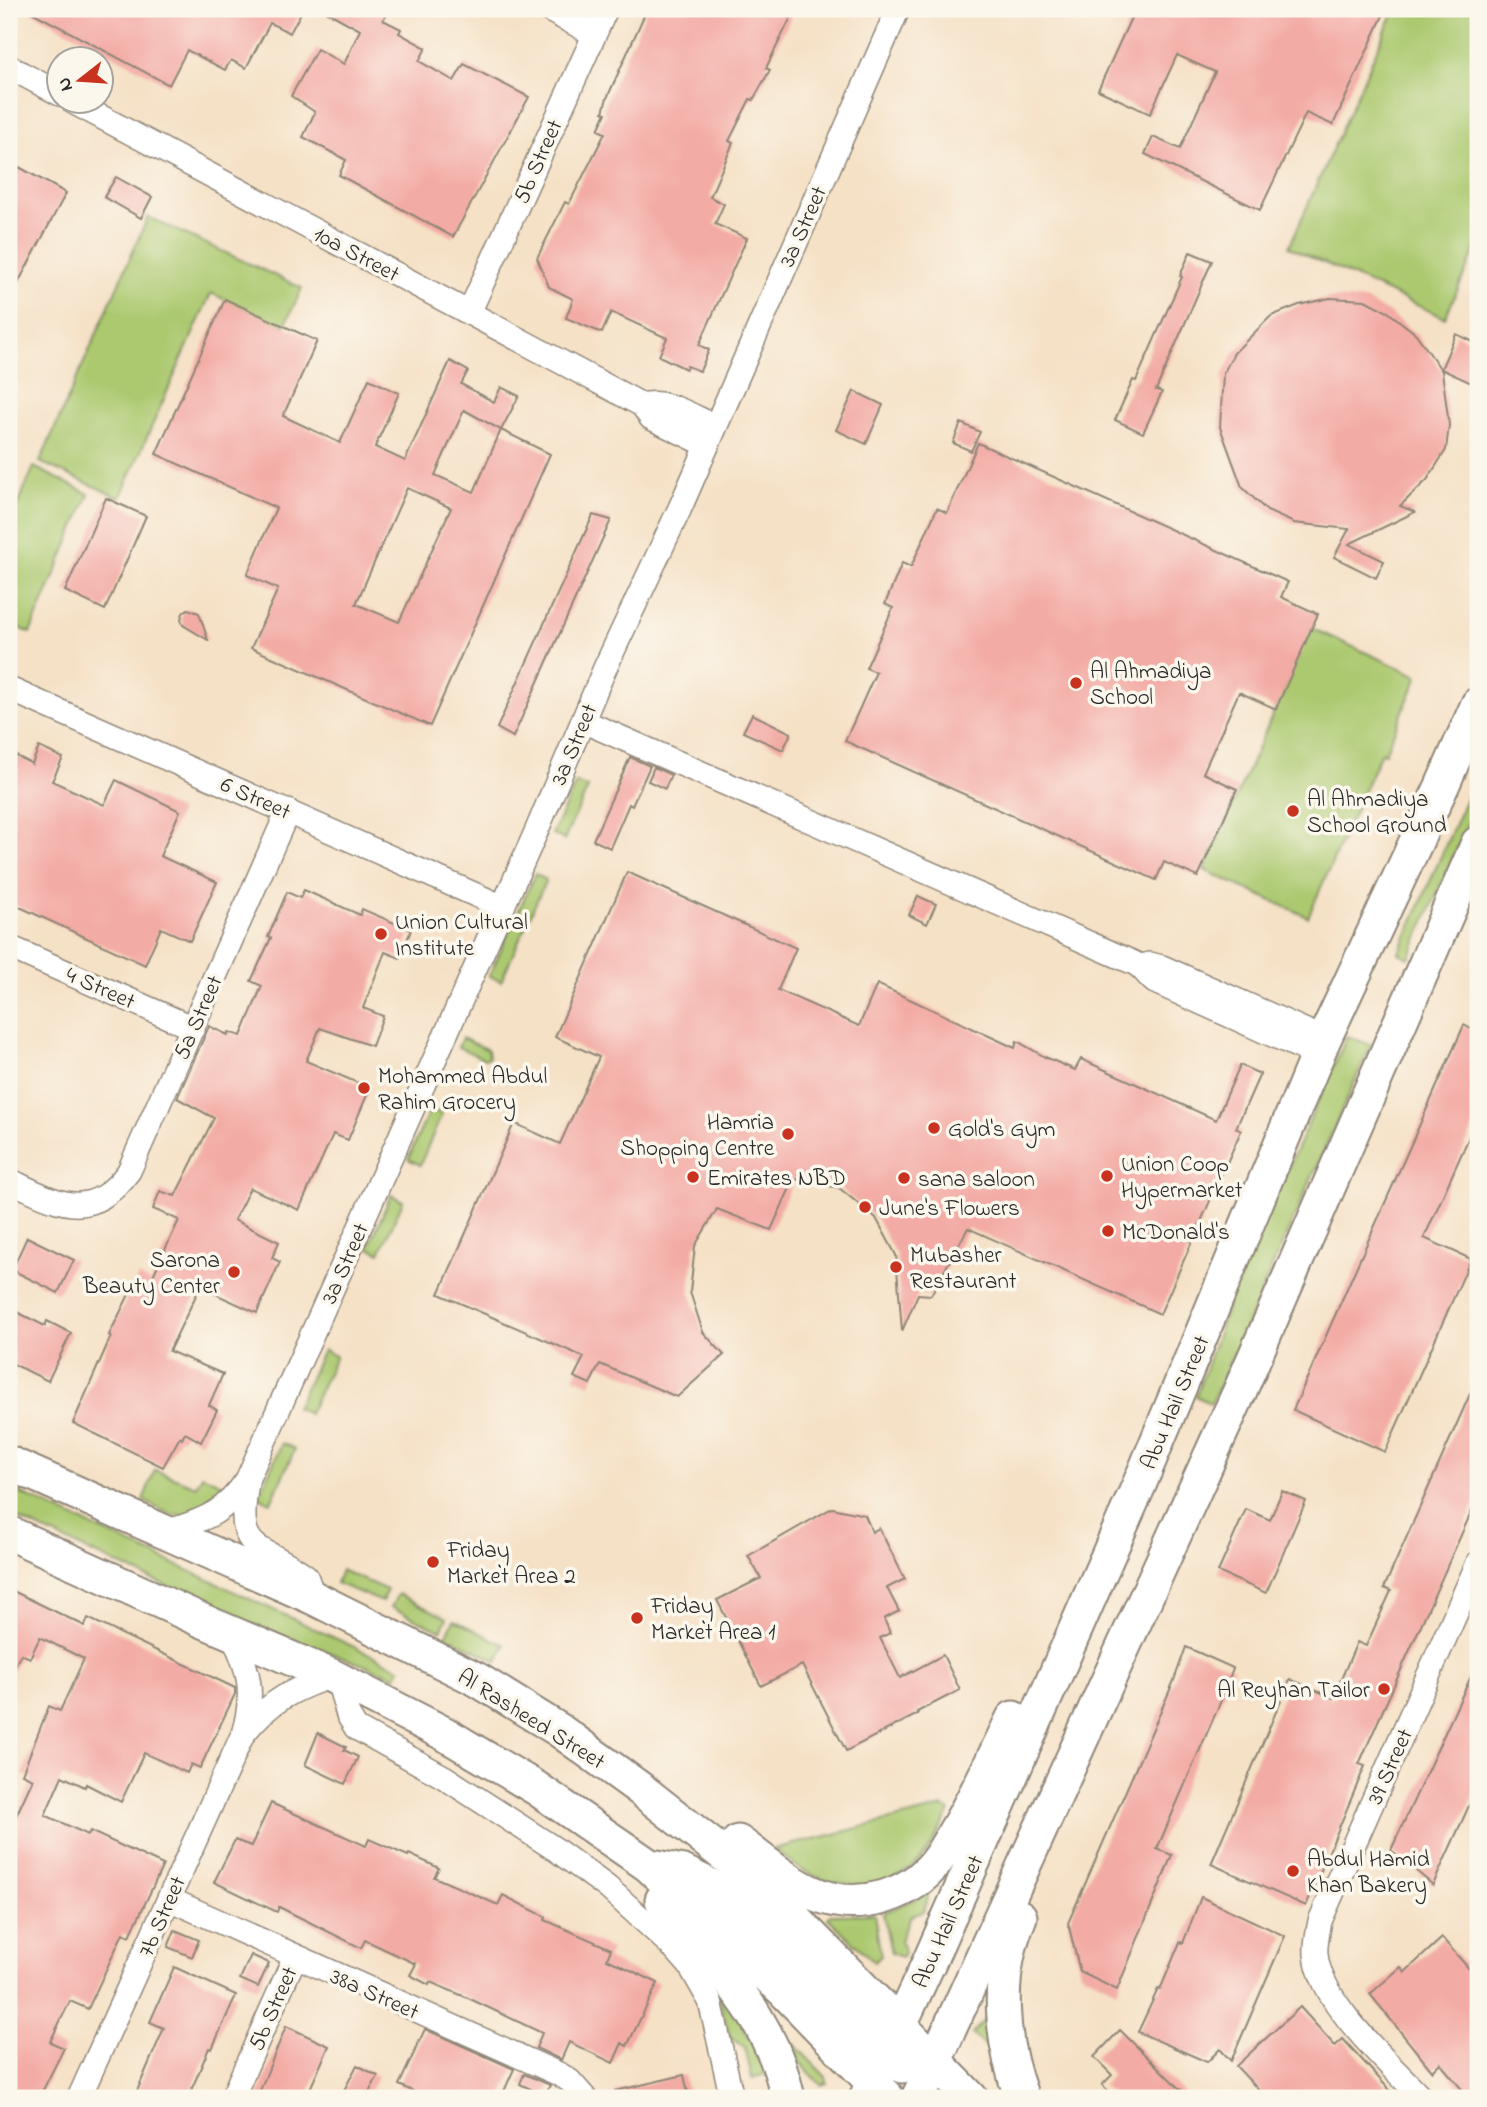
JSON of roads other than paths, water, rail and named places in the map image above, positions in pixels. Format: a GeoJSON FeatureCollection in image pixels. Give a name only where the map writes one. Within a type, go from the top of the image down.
{"type":"FeatureCollection","features":[{"type":"Feature","properties":{"kind":"main road","name":"Abu Hail Street"},"geometry":{"type":"LineString","coordinates":[[904,2076],[1073,1635],[1139,1485],[1321,1047],[1443,786],[1478,704]]}},
{"type":"Feature","properties":{"kind":"main road","name":"Abu Hail Street"},"geometry":{"type":"LineString","coordinates":[[904,2076],[1058,1795],[1239,1393],[1478,843]]}},
{"type":"Feature","properties":{"kind":"main road","name":"Al Rasheed Street"},"geometry":{"type":"LineString","coordinates":[[9,1463],[314,1598],[490,1688],[559,1730],[742,1869],[790,1914],[904,2076],[971,2098]]}},
{"type":"Feature","properties":{"kind":"main road"},"geometry":{"type":"LineString","coordinates":[[9,1533],[335,1678],[445,1734],[536,1788],[648,1865],[683,1872],[715,1888],[749,1915],[904,2076],[1125,1566],[1139,1485]]}},
{"type":"Feature","properties":{"kind":"main road"},"geometry":{"type":"LineString","coordinates":[[684,1824],[718,1830],[732,1837],[803,1889],[820,1896],[839,1901],[875,1900],[907,1888],[932,1867],[942,1854],[969,1808],[1036,1674],[1053,1653],[1073,1635]]}},
{"type":"Feature","properties":{"kind":"main road"},"geometry":{"type":"LineString","coordinates":[[1022,2098],[1008,2053],[1003,2019],[1003,1987],[1016,1925],[1058,1826],[1058,1795]]}},
{"type":"Feature","properties":{"kind":"main road"},"geometry":{"type":"LineString","coordinates":[[648,1865],[654,1886],[665,1906],[753,2010],[771,2042],[783,2074],[788,2098]]}},
{"type":"Feature","properties":{"kind":"street"},"geometry":{"type":"LineString","coordinates":[[547,9],[594,34]]}},
{"type":"Feature","properties":{"kind":"street","name":"5b Street"},"geometry":{"type":"LineString","coordinates":[[469,313],[606,9]]}},
{"type":"Feature","properties":{"kind":"street","name":"3a Street"},"geometry":{"type":"LineString","coordinates":[[164,1533],[208,1518],[224,1507],[247,1479],[503,907],[898,9]]}},
{"type":"Feature","properties":{"kind":"street"},"geometry":{"type":"LineString","coordinates":[[9,67],[46,87]]}},
{"type":"Feature","properties":{"kind":"street","name":"10a Street"},"geometry":{"type":"LineString","coordinates":[[99,116],[642,405],[651,418],[711,436]]}},
{"type":"Feature","properties":{"kind":"street","name":"6 Street"},"geometry":{"type":"LineString","coordinates":[[9,689],[503,907]]}},
{"type":"Feature","properties":{"kind":"street"},"geometry":{"type":"LineString","coordinates":[[583,721],[1141,966],[1150,964],[1162,967],[1321,1047]]}},
{"type":"Feature","properties":{"kind":"street","name":"5a Street"},"geometry":{"type":"LineString","coordinates":[[9,1180],[55,1201],[86,1204],[104,1197],[117,1187],[129,1171],[288,811]]}},
{"type":"Feature","properties":{"kind":"street","name":"4 Street"},"geometry":{"type":"LineString","coordinates":[[9,947],[193,1028]]}},
{"type":"Feature","properties":{"kind":"street","name":"3a Street"},"geometry":{"type":"LineString","coordinates":[[247,1479],[243,1518],[251,1542],[261,1551],[306,1576],[314,1598]]}},
{"type":"Feature","properties":{"kind":"street","name":"39 Street"},"geometry":{"type":"LineString","coordinates":[[1422,2098],[1345,2015],[1334,2000],[1316,1955],[1320,1921],[1478,1563]]}},
{"type":"Feature","properties":{"kind":"street","name":"7b Street"},"geometry":{"type":"LineString","coordinates":[[79,2098],[243,1734],[250,1713],[249,1677],[245,1661],[232,1634]]}},
{"type":"Feature","properties":{"kind":"street"},"geometry":{"type":"LineString","coordinates":[[335,1678],[348,1715],[356,1728],[444,1777],[555,1849],[607,1887],[676,1950],[696,1975],[710,2001],[732,2098]]}},
{"type":"Feature","properties":{"kind":"street","name":"7b Street"},"geometry":{"type":"LineString","coordinates":[[243,1734],[270,1704],[288,1693],[335,1678]]}},
{"type":"Feature","properties":{"kind":"street","name":"38a Street"},"geometry":{"type":"LineString","coordinates":[[169,1899],[550,2070],[570,2081],[582,2094]]}},
{"type":"Feature","properties":{"kind":"street","name":"5b Street"},"geometry":{"type":"LineString","coordinates":[[232,2098],[295,1957]]}},
{"type":"Feature","properties":{"kind":"place","name":"Al Ahmadiya School"},"geometry":{"type":"Point","coordinates":[1076,683]}},
{"type":"Feature","properties":{"kind":"place","name":"Al Ahmadiya School Ground"},"geometry":{"type":"Point","coordinates":[1293,811]}},
{"type":"Feature","properties":{"kind":"place","name":"Union Cultural Institute"},"geometry":{"type":"Point","coordinates":[381,934]}},
{"type":"Feature","properties":{"kind":"place","name":"Mohammed Abdul Rahim Grocery"},"geometry":{"type":"Point","coordinates":[364,1088]}},
{"type":"Feature","properties":{"kind":"place","name":"Gold's Gym"},"geometry":{"type":"Point","coordinates":[934,1128]}},
{"type":"Feature","properties":{"kind":"place","name":"Hamria Shopping Centre"},"geometry":{"type":"Point","coordinates":[788,1134]}},
{"type":"Feature","properties":{"kind":"place","name":"Union Coop Hypermarket"},"geometry":{"type":"Point","coordinates":[1107,1176]}},
{"type":"Feature","properties":{"kind":"place","name":"Emirates NBD"},"geometry":{"type":"Point","coordinates":[693,1177]}},
{"type":"Feature","properties":{"kind":"place","name":"sana saloon"},"geometry":{"type":"Point","coordinates":[904,1178]}},
{"type":"Feature","properties":{"kind":"place","name":"June's Flowers"},"geometry":{"type":"Point","coordinates":[865,1207]}},
{"type":"Feature","properties":{"kind":"place","name":"McDonald's"},"geometry":{"type":"Point","coordinates":[1108,1231]}},
{"type":"Feature","properties":{"kind":"place","name":"Mubasher Restaurant"},"geometry":{"type":"Point","coordinates":[896,1267]}},
{"type":"Feature","properties":{"kind":"place","name":"Sarona Beauty Center"},"geometry":{"type":"Point","coordinates":[234,1272]}},
{"type":"Feature","properties":{"kind":"place","name":"Friday Market Area 2"},"geometry":{"type":"Point","coordinates":[433,1562]}},
{"type":"Feature","properties":{"kind":"place","name":"Friday Market Area 1"},"geometry":{"type":"Point","coordinates":[637,1618]}},
{"type":"Feature","properties":{"kind":"place","name":"Al Reyhan Tailor"},"geometry":{"type":"Point","coordinates":[1384,1689]}},
{"type":"Feature","properties":{"kind":"place","name":"Abdul Hamid Khan Bakery"},"geometry":{"type":"Point","coordinates":[1293,1871]}}]}
